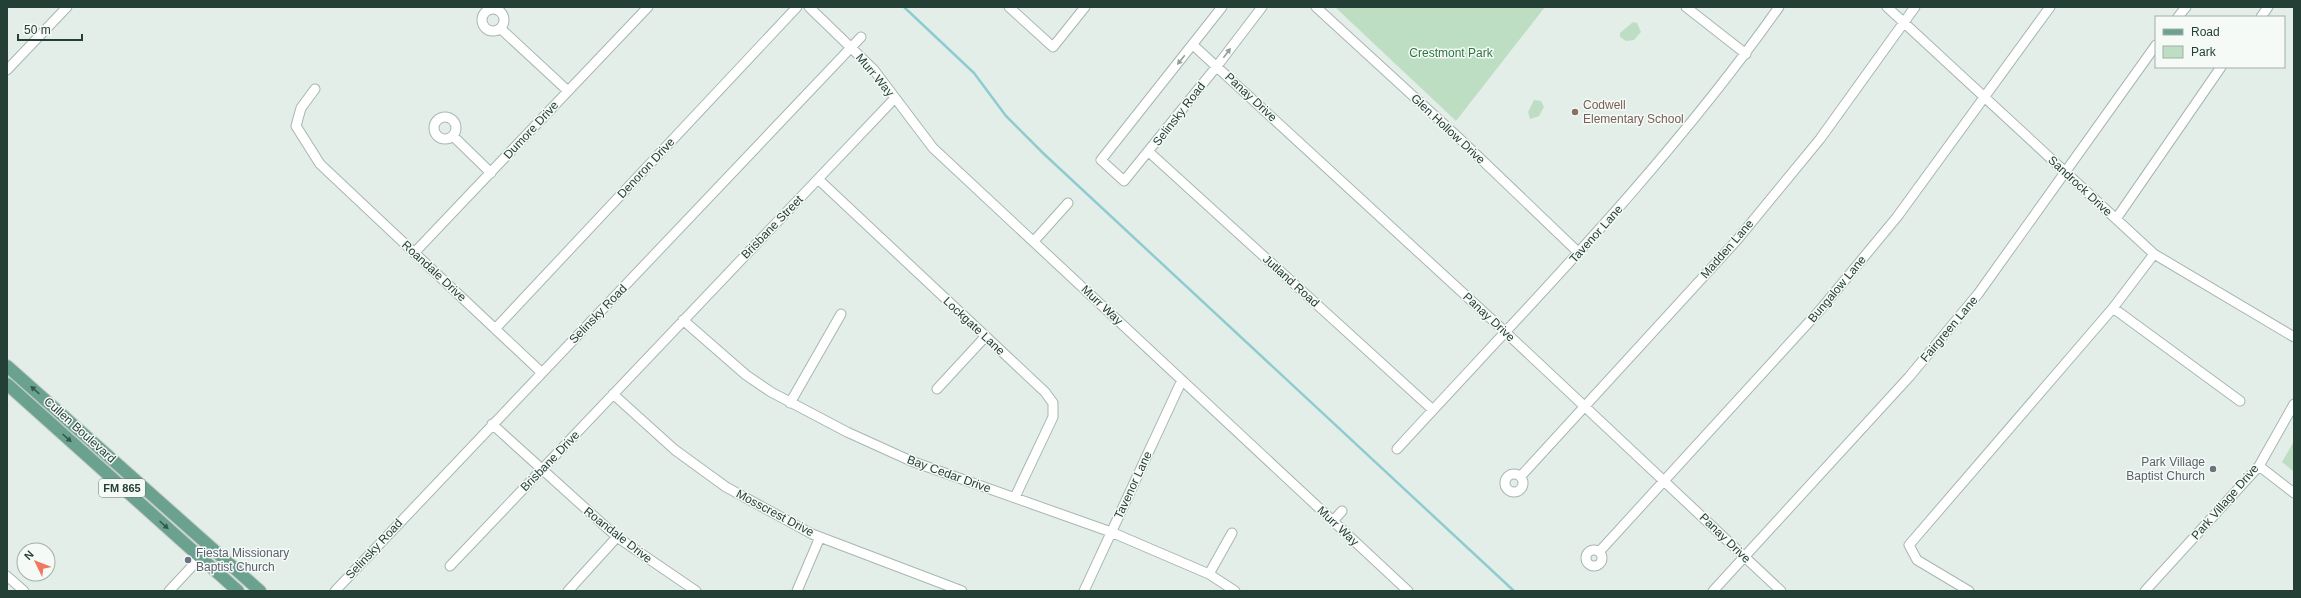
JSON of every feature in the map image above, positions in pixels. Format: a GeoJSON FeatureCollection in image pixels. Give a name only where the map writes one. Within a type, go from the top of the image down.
{"type":"FeatureCollection","features":[{"type":"Feature","properties":{"kind":"main road","name":"Cullen Boulevard"},"geometry":{"type":"LineString","coordinates":[[7,366],[260,591]]}},
{"type":"Feature","properties":{"kind":"main road","name":"Cullen Boulevard"},"geometry":{"type":"LineString","coordinates":[[7,384],[238,591]]}},
{"type":"Feature","properties":{"kind":"main road"},"geometry":{"type":"LineString","coordinates":[[45,418],[55,408]]}},
{"type":"Feature","properties":{"kind":"main road"},"geometry":{"type":"LineString","coordinates":[[122,487],[132,477]]}},
{"type":"Feature","properties":{"kind":"street"},"geometry":{"type":"LineString","coordinates":[[7,70],[67,7]]}},
{"type":"Feature","properties":{"kind":"street","name":"Denoron Drive"},"geometry":{"type":"LineString","coordinates":[[495,329],[797,7]]}},
{"type":"Feature","properties":{"kind":"street","name":"Murr Way"},"geometry":{"type":"LineString","coordinates":[[809,7],[874,70],[933,148],[1408,591]]}},
{"type":"Feature","properties":{"kind":"street"},"geometry":{"type":"LineString","coordinates":[[1009,7],[1053,47],[1085,7]]}},
{"type":"Feature","properties":{"kind":"street"},"geometry":{"type":"LineString","coordinates":[[1193,45],[1222,7]]}},
{"type":"Feature","properties":{"kind":"street","name":"Selinsky Road"},"geometry":{"type":"LineString","coordinates":[[1193,45],[1101,160],[1124,181],[1149,152],[1262,7]]}},
{"type":"Feature","properties":{"kind":"street","name":"Glen Hollow Drive"},"geometry":{"type":"LineString","coordinates":[[1316,7],[1460,139],[1579,253]]}},
{"type":"Feature","properties":{"kind":"street"},"geometry":{"type":"LineString","coordinates":[[1686,7],[1746,54]]}},
{"type":"Feature","properties":{"kind":"street","name":"Tavenor Lane"},"geometry":{"type":"LineString","coordinates":[[1397,449],[1579,253],[1690,125],[1746,54],[1779,7]]}},
{"type":"Feature","properties":{"kind":"street","name":"Sandrock Drive"},"geometry":{"type":"LineString","coordinates":[[1887,7],[2154,254],[2294,338]]}},
{"type":"Feature","properties":{"kind":"street","name":"Madden Lane"},"geometry":{"type":"LineString","coordinates":[[1521,476],[1737,240],[1820,139],[1915,7]]}},
{"type":"Feature","properties":{"kind":"street","name":"Bungalow Lane"},"geometry":{"type":"LineString","coordinates":[[1599,552],[1666,481],[1820,310],[1897,217],[2050,7]]}},
{"type":"Feature","properties":{"kind":"street"},"geometry":{"type":"LineString","coordinates":[[2179,16],[2186,7]]}},
{"type":"Feature","properties":{"kind":"street"},"geometry":{"type":"LineString","coordinates":[[2261,16],[2268,7]]}},
{"type":"Feature","properties":{"kind":"street","name":"Dumore Drive"},"geometry":{"type":"LineString","coordinates":[[414,254],[568,92],[645,8]]}},
{"type":"Feature","properties":{"kind":"street"},"geometry":{"type":"LineString","coordinates":[[500,28],[568,92]]}},
{"type":"Feature","properties":{"kind":"street","name":"Selinsky Road"},"geometry":{"type":"LineString","coordinates":[[335,591],[541,372],[861,37]]}},
{"type":"Feature","properties":{"kind":"street","name":"Panay Drive"},"geometry":{"type":"LineString","coordinates":[[1193,45],[1506,332],[1782,591]]}},
{"type":"Feature","properties":{"kind":"street","name":"Fairgreen Lane"},"geometry":{"type":"LineString","coordinates":[[1713,591],[1909,377],[1973,300],[2155,46]]}},
{"type":"Feature","properties":{"kind":"street"},"geometry":{"type":"LineString","coordinates":[[2116,219],[2220,68]]}},
{"type":"Feature","properties":{"kind":"street","name":"Roandale Drive"},"geometry":{"type":"LineString","coordinates":[[315,89],[301,108],[296,126],[311,153],[326,170],[414,254],[541,372]]}},
{"type":"Feature","properties":{"kind":"street","name":"Brisbane Street"},"geometry":{"type":"LineString","coordinates":[[650,355],[895,98]]}},
{"type":"Feature","properties":{"kind":"street"},"geometry":{"type":"LineString","coordinates":[[453,136],[490,173]]}},
{"type":"Feature","properties":{"kind":"street","name":"Jutland Road"},"geometry":{"type":"LineString","coordinates":[[1149,152],[1432,410]]}},
{"type":"Feature","properties":{"kind":"street","name":"Lockgate Lane"},"geometry":{"type":"LineString","coordinates":[[818,179],[1045,392],[1053,403],[1053,417],[1015,497]]}},
{"type":"Feature","properties":{"kind":"street"},"geometry":{"type":"LineString","coordinates":[[1034,242],[1068,203]]}},
{"type":"Feature","properties":{"kind":"street"},"geometry":{"type":"LineString","coordinates":[[1969,591],[1917,560],[1909,545],[2112,308],[2154,254]]}},
{"type":"Feature","properties":{"kind":"street"},"geometry":{"type":"LineString","coordinates":[[2112,308],[2240,401]]}},
{"type":"Feature","properties":{"kind":"street"},"geometry":{"type":"LineString","coordinates":[[790,403],[841,314]]}},
{"type":"Feature","properties":{"kind":"street","name":"Bay Cedar Drive"},"geometry":{"type":"LineString","coordinates":[[683,320],[746,375],[790,403],[847,432],[911,461],[1111,532],[1209,574],[1235,591]]}},
{"type":"Feature","properties":{"kind":"street"},"geometry":{"type":"LineString","coordinates":[[937,389],[985,337]]}},
{"type":"Feature","properties":{"kind":"street","name":"Brisbane Drive"},"geometry":{"type":"LineString","coordinates":[[450,566],[650,355]]}},
{"type":"Feature","properties":{"kind":"street","name":"Tavenor Lane"},"geometry":{"type":"LineString","coordinates":[[1084,591],[1182,380]]}},
{"type":"Feature","properties":{"kind":"street","name":"Mosscrest Drive"},"geometry":{"type":"LineString","coordinates":[[613,394],[675,450],[726,487],[820,537],[962,591]]}},
{"type":"Feature","properties":{"kind":"street","name":"Park Village Drive"},"geometry":{"type":"LineString","coordinates":[[2145,591],[2259,466],[2294,404]]}},
{"type":"Feature","properties":{"kind":"street","name":"Roandale Drive"},"geometry":{"type":"LineString","coordinates":[[492,424],[541,470],[617,537],[696,591]]}},
{"type":"Feature","properties":{"kind":"street"},"geometry":{"type":"LineString","coordinates":[[2259,466],[2294,493]]}},
{"type":"Feature","properties":{"kind":"street"},"geometry":{"type":"LineString","coordinates":[[1333,521],[1342,511]]}},
{"type":"Feature","properties":{"kind":"street"},"geometry":{"type":"LineString","coordinates":[[1209,574],[1232,533]]}},
{"type":"Feature","properties":{"kind":"street"},"geometry":{"type":"LineString","coordinates":[[568,591],[617,537]]}},
{"type":"Feature","properties":{"kind":"street"},"geometry":{"type":"LineString","coordinates":[[796,591],[820,537]]}},
{"type":"Feature","properties":{"kind":"street"},"geometry":{"type":"LineString","coordinates":[[169,591],[211,546]]}},
{"type":"Feature","properties":{"kind":"street"},"geometry":{"type":"LineString","coordinates":[[7,576],[22,590]]}},
{"type":"Feature","properties":{"kind":"green space","name":"Crestmont Park"},"geometry":{"type":"Polygon","coordinates":[[[1335,7],[1545,7],[1456,121],[1335,7]]]}},
{"type":"Feature","properties":{"kind":"green space"},"geometry":{"type":"Polygon","coordinates":[[[1633,22],[1637,23],[1641,32],[1634,40],[1626,41],[1620,37],[1620,33],[1633,22]]]}},
{"type":"Feature","properties":{"kind":"green space"},"geometry":{"type":"Polygon","coordinates":[[[1534,100],[1541,101],[1544,107],[1539,116],[1530,119],[1528,112],[1534,100]]]}},
{"type":"Feature","properties":{"kind":"green space"},"geometry":{"type":"Polygon","coordinates":[[[2294,441],[2294,472],[2282,462],[2294,441]]]}},
{"type":"Feature","properties":{"kind":"waterway"},"geometry":{"type":"LineString","coordinates":[[904,7],[974,73],[1006,116],[1044,154],[1514,591]]}},
{"type":"Feature","properties":{"kind":"place","name":"Codwell Elementary School"},"geometry":{"type":"Point","coordinates":[1575,112]}},
{"type":"Feature","properties":{"kind":"place","name":"Park Village Baptist Church"},"geometry":{"type":"Point","coordinates":[2213,469]}},
{"type":"Feature","properties":{"kind":"place","name":"Fiesta Missionary Baptist Church"},"geometry":{"type":"Point","coordinates":[188,560]}}]}
